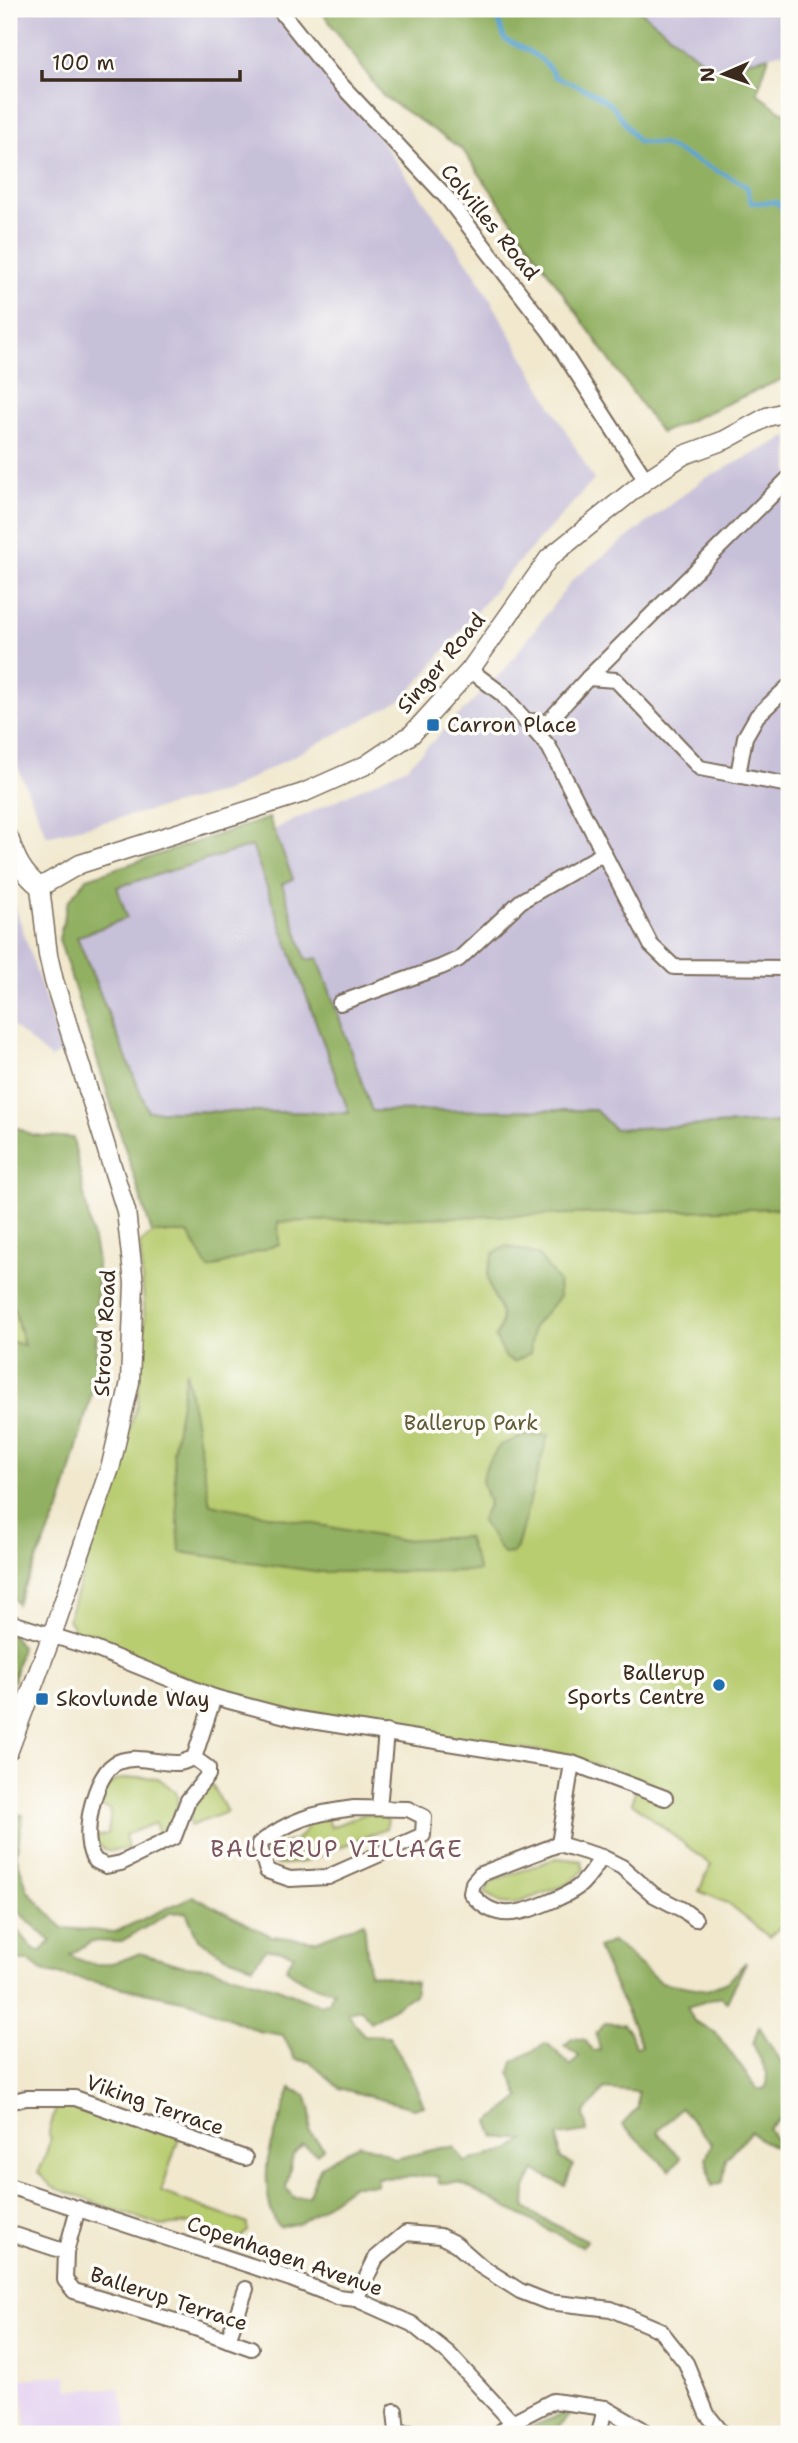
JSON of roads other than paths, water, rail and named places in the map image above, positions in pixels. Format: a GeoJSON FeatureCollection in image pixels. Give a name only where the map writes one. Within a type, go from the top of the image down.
{"type":"FeatureCollection","features":[{"type":"Feature","properties":{"kind":"street","name":"Colvilles Road"},"geometry":{"type":"LineString","coordinates":[[279,9],[331,74],[447,198],[550,332],[646,480]]}},
{"type":"Feature","properties":{"kind":"street","name":"Singer Road"},"geometry":{"type":"LineString","coordinates":[[40,887],[80,864],[303,793],[366,765],[412,734],[470,670],[550,558],[646,480],[684,455],[725,440],[767,417],[789,411]]}},
{"type":"Feature","properties":{"kind":"street"},"geometry":{"type":"LineString","coordinates":[[525,721],[548,722],[588,678],[789,478]]}},
{"type":"Feature","properties":{"kind":"street"},"geometry":{"type":"LineString","coordinates":[[470,670],[502,694],[548,747],[651,945],[674,967],[789,968]]}},
{"type":"Feature","properties":{"kind":"street"},"geometry":{"type":"LineString","coordinates":[[588,678],[616,680],[700,768],[789,785]]}},
{"type":"Feature","properties":{"kind":"street"},"geometry":{"type":"LineString","coordinates":[[738,775],[745,737],[757,716],[789,685]]}},
{"type":"Feature","properties":{"kind":"street"},"geometry":{"type":"LineString","coordinates":[[9,838],[20,868],[40,887]]}},
{"type":"Feature","properties":{"kind":"street"},"geometry":{"type":"LineString","coordinates":[[340,1003],[459,959],[521,901],[604,853]]}},
{"type":"Feature","properties":{"kind":"street","name":"Stroud Road"},"geometry":{"type":"LineString","coordinates":[[9,1750],[52,1635],[114,1453],[130,1382],[134,1283],[126,1211],[54,981],[48,955],[40,887]]}},
{"type":"Feature","properties":{"kind":"street"},"geometry":{"type":"LineString","coordinates":[[9,1622],[133,1663],[214,1697],[293,1718],[572,1763],[665,1798]]}},
{"type":"Feature","properties":{"kind":"street"},"geometry":{"type":"LineString","coordinates":[[194,1758],[214,1697]]}},
{"type":"Feature","properties":{"kind":"street"},"geometry":{"type":"LineString","coordinates":[[379,1808],[386,1732]]}},
{"type":"Feature","properties":{"kind":"street"},"geometry":{"type":"LineString","coordinates":[[194,1758],[208,1768],[208,1775],[188,1800],[174,1836],[121,1863],[106,1866],[96,1860],[90,1850],[89,1821],[92,1801],[104,1773],[110,1766],[120,1761],[150,1759],[180,1763],[194,1758]]}},
{"type":"Feature","properties":{"kind":"street"},"geometry":{"type":"LineString","coordinates":[[559,1844],[572,1763]]}},
{"type":"Feature","properties":{"kind":"street"},"geometry":{"type":"LineString","coordinates":[[379,1808],[408,1809],[424,1817],[424,1835],[328,1877],[290,1879],[267,1871],[259,1844],[273,1833],[316,1812],[379,1808]]}},
{"type":"Feature","properties":{"kind":"street"},"geometry":{"type":"LineString","coordinates":[[602,1857],[579,1886],[528,1911],[513,1915],[499,1913],[478,1901],[471,1893],[473,1883],[481,1874],[559,1844],[602,1857],[622,1867],[654,1895],[695,1919]]}},
{"type":"Feature","properties":{"kind":"street","name":"Viking Terrace"},"geometry":{"type":"LineString","coordinates":[[9,2102],[26,2098],[75,2098],[246,2158]]}},
{"type":"Feature","properties":{"kind":"street","name":"Copenhagen Avenue"},"geometry":{"type":"LineString","coordinates":[[9,2186],[337,2297],[356,2299],[412,2324],[440,2346],[512,2422]]}},
{"type":"Feature","properties":{"kind":"street","name":"Ballerup Terrace"},"geometry":{"type":"LineString","coordinates":[[78,2208],[66,2252],[65,2280],[75,2291],[251,2348]]}},
{"type":"Feature","properties":{"kind":"street","name":"Ballerup Terrace"},"geometry":{"type":"LineString","coordinates":[[9,2233],[66,2252]]}},
{"type":"Feature","properties":{"kind":"street"},"geometry":{"type":"LineString","coordinates":[[356,2299],[376,2258],[406,2233],[440,2235],[456,2244],[482,2267],[520,2291],[548,2302],[611,2309],[660,2330],[686,2364],[708,2414],[723,2434]]}},
{"type":"Feature","properties":{"kind":"street"},"geometry":{"type":"LineString","coordinates":[[228,2340],[246,2289]]}},
{"type":"Feature","properties":{"kind":"street"},"geometry":{"type":"LineString","coordinates":[[498,2434],[512,2422],[553,2401],[605,2407],[644,2432],[658,2434]]}},
{"type":"Feature","properties":{"kind":"street"},"geometry":{"type":"LineString","coordinates":[[599,2434],[605,2407]]}},
{"type":"Feature","properties":{"kind":"street"},"geometry":{"type":"LineString","coordinates":[[396,2410],[397,2432],[430,2434]]}},
{"type":"Feature","properties":{"kind":"waterway"},"geometry":{"type":"LineString","coordinates":[[481,9],[499,22],[505,40],[540,59],[555,77],[591,92],[611,105],[638,142],[662,144],[747,187],[751,203],[776,202],[789,214]]}},
{"type":"Feature","properties":{"kind":"place","name":"Carron Place"},"geometry":{"type":"Point","coordinates":[433,725]}},
{"type":"Feature","properties":{"kind":"place","name":"Ballerup Sports Centre"},"geometry":{"type":"Point","coordinates":[719,1685]}},
{"type":"Feature","properties":{"kind":"place","name":"Skovlunde Way"},"geometry":{"type":"Point","coordinates":[42,1699]}},
{"type":"Feature","properties":{"kind":"district","name":"BALLERUP VILLAGE"},"geometry":{"type":"Point","coordinates":[337,1849]}},
{"type":"Feature","properties":{"kind":"park label","name":"Ballerup Park"},"geometry":{"type":"Point","coordinates":[471,1423]}}]}
